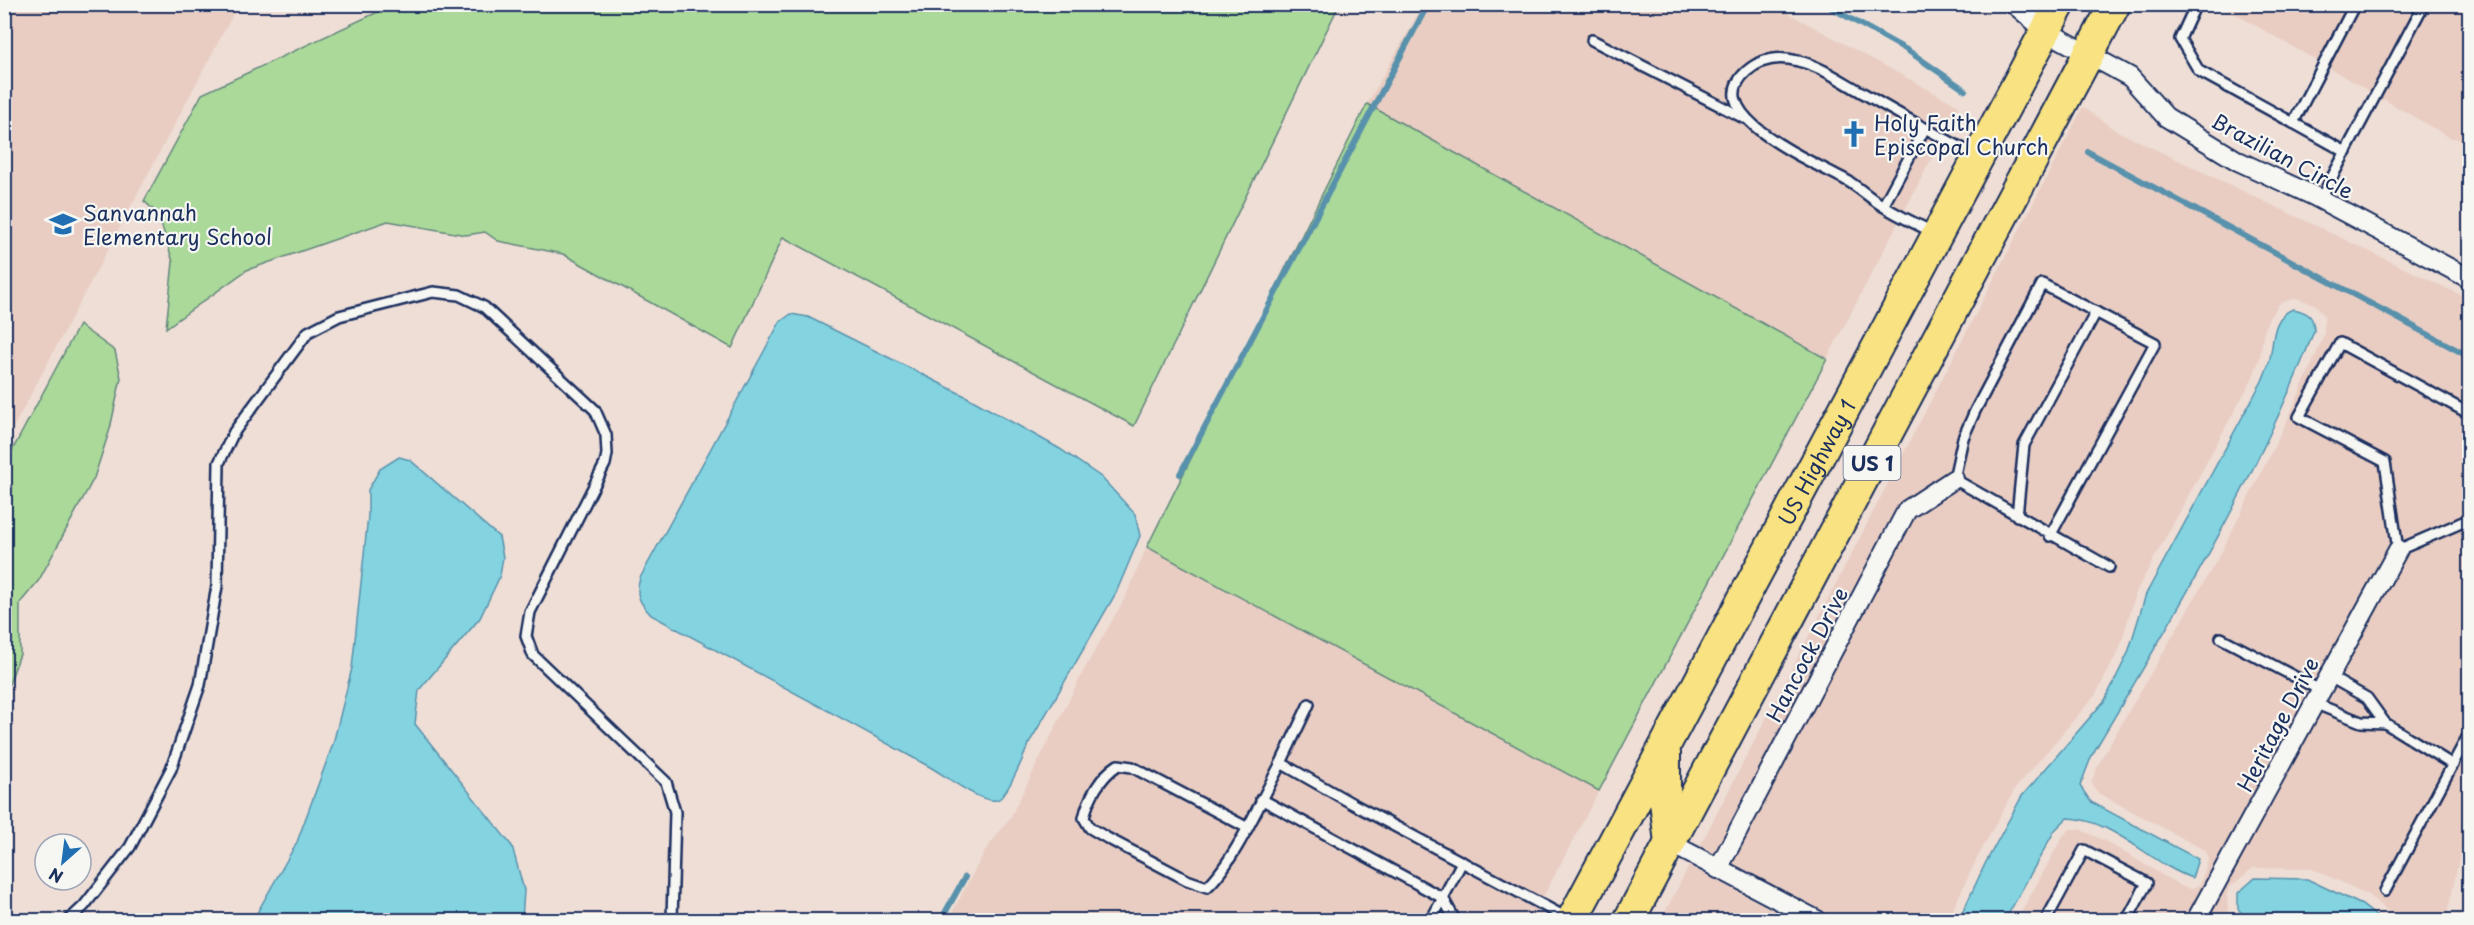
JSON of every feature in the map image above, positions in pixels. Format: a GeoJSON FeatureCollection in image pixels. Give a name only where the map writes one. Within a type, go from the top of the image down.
{"type":"FeatureCollection","features":[{"type":"Feature","properties":{"kind":"main road","name":"US Highway 1"},"geometry":{"type":"LineString","coordinates":[[1572,921],[2060,4]]}},
{"type":"Feature","properties":{"kind":"main road","name":"US 1"},"geometry":{"type":"LineString","coordinates":[[1629,921],[2115,4]]}},
{"type":"Feature","properties":{"kind":"main road"},"geometry":{"type":"LineString","coordinates":[[1665,747],[1665,801],[1670,843]]}},
{"type":"Feature","properties":{"kind":"street","name":"Brazilian Circle"},"geometry":{"type":"LineString","coordinates":[[2014,5],[2046,31],[2130,77],[2166,117],[2238,161],[2320,200],[2469,279]]}},
{"type":"Feature","properties":{"kind":"street","name":"Hancock Drive"},"geometry":{"type":"LineString","coordinates":[[1718,869],[1907,510],[1954,479]]}},
{"type":"Feature","properties":{"kind":"street","name":"Heritage Drive"},"geometry":{"type":"LineString","coordinates":[[2196,921],[2398,550]]}},
{"type":"Feature","properties":{"kind":"street"},"geometry":{"type":"LineString","coordinates":[[1670,843],[1817,921]]}},
{"type":"Feature","properties":{"kind":"lane"},"geometry":{"type":"LineString","coordinates":[[2196,4],[2180,39],[2199,71],[2346,152]]}},
{"type":"Feature","properties":{"kind":"lane"},"geometry":{"type":"LineString","coordinates":[[2293,123],[2355,4]]}},
{"type":"Feature","properties":{"kind":"lane"},"geometry":{"type":"LineString","coordinates":[[2320,200],[2424,4]]}},
{"type":"Feature","properties":{"kind":"lane"},"geometry":{"type":"LineString","coordinates":[[1592,40],[1749,120]]}},
{"type":"Feature","properties":{"kind":"lane"},"geometry":{"type":"LineString","coordinates":[[1938,234],[1883,206],[1851,183],[1762,134],[1739,110],[1735,99],[1736,85],[1754,65],[1767,59],[1784,58],[1801,61],[1837,78],[1979,157]]}},
{"type":"Feature","properties":{"kind":"lane"},"geometry":{"type":"LineString","coordinates":[[1883,206],[1925,128]]}},
{"type":"Feature","properties":{"kind":"lane"},"geometry":{"type":"LineString","coordinates":[[2050,536],[2155,343],[2042,284],[1975,411],[1963,438],[1954,479],[2050,536],[2109,567]]}},
{"type":"Feature","properties":{"kind":"lane"},"geometry":{"type":"LineString","coordinates":[[69,921],[84,906],[130,847],[171,769],[200,686],[218,586],[219,463],[234,432],[308,332],[339,316],[433,292],[459,295],[484,307],[595,410],[606,435],[607,454],[600,477],[550,569],[530,612],[526,636],[533,655],[666,782],[675,812],[672,921]]}},
{"type":"Feature","properties":{"kind":"lane"},"geometry":{"type":"LineString","coordinates":[[2017,516],[2024,445],[2096,312]]}},
{"type":"Feature","properties":{"kind":"lane"},"geometry":{"type":"LineString","coordinates":[[2469,414],[2340,342],[2299,417],[2385,462],[2398,550],[2469,519]]}},
{"type":"Feature","properties":{"kind":"lane"},"geometry":{"type":"LineString","coordinates":[[2221,638],[2321,690],[2361,722],[2385,723]]}},
{"type":"Feature","properties":{"kind":"lane"},"geometry":{"type":"LineString","coordinates":[[2321,690],[2367,698],[2385,723],[2452,765]]}},
{"type":"Feature","properties":{"kind":"lane"},"geometry":{"type":"LineString","coordinates":[[1246,827],[1132,767],[1118,765],[1106,774],[1086,808],[1084,818],[1090,828],[1107,838],[1187,880],[1207,887],[1220,875],[1281,763],[1309,704]]}},
{"type":"Feature","properties":{"kind":"lane"},"geometry":{"type":"LineString","coordinates":[[2385,891],[2469,732]]}},
{"type":"Feature","properties":{"kind":"lane"},"geometry":{"type":"LineString","coordinates":[[1281,763],[1572,921]]}},
{"type":"Feature","properties":{"kind":"lane"},"geometry":{"type":"LineString","coordinates":[[1261,800],[1443,898],[1455,921]]}},
{"type":"Feature","properties":{"kind":"lane"},"geometry":{"type":"LineString","coordinates":[[2046,921],[2084,850],[2146,884],[2127,921]]}},
{"type":"Feature","properties":{"kind":"lane"},"geometry":{"type":"LineString","coordinates":[[1431,921],[1462,862]]}},
{"type":"Feature","properties":{"kind":"shaded area"},"geometry":{"type":"Polygon","coordinates":[[[1771,4],[1959,106],[1827,359],[1367,104],[1423,5],[1771,4]]]}},
{"type":"Feature","properties":{"kind":"shaded area","name":"Sanvannah Elementary School"},"geometry":{"type":"Polygon","coordinates":[[[4,5],[238,5],[5,443],[4,5]]]}},
{"type":"Feature","properties":{"kind":"shaded area"},"geometry":{"type":"Polygon","coordinates":[[[2220,5],[2469,5],[2469,142],[2449,137],[2220,5]]]}},
{"type":"Feature","properties":{"kind":"shaded area"},"geometry":{"type":"Polygon","coordinates":[[[2083,107],[2115,130],[2469,299],[2470,825],[2463,841],[2446,920],[2399,920],[2367,894],[2312,869],[2253,868],[2229,888],[2228,914],[2234,920],[2208,920],[2411,545],[2394,535],[2185,920],[2017,920],[2063,836],[2070,829],[2079,829],[2105,841],[2181,886],[2192,889],[2200,884],[2208,861],[2206,851],[2098,793],[2091,783],[2101,759],[2222,551],[2288,419],[2316,355],[2324,334],[2324,316],[2316,305],[2296,298],[2280,303],[2268,319],[2260,358],[2253,377],[2137,590],[2119,650],[2096,694],[2015,789],[1976,860],[1948,920],[1841,920],[1732,863],[1914,518],[1968,483],[1958,464],[1898,505],[1715,854],[1700,846],[2083,107]]]}},
{"type":"Feature","properties":{"kind":"shaded area"},"geometry":{"type":"Polygon","coordinates":[[[1147,547],[1599,791],[1531,920],[948,920],[985,851],[1010,818],[1086,666],[1125,598],[1147,547]]]}},
{"type":"Feature","properties":{"kind":"shaded area"},"geometry":{"type":"Polygon","coordinates":[[[1689,866],[1793,920],[1661,920],[1689,866]]]}},
{"type":"Feature","properties":{"kind":"green space"},"geometry":{"type":"Polygon","coordinates":[[[375,5],[1339,5],[1134,426],[783,237],[732,348],[563,254],[498,241],[485,232],[466,235],[388,221],[247,270],[166,328],[173,262],[158,214],[144,201],[202,94],[380,11],[375,5]]]}},
{"type":"Feature","properties":{"kind":"green space"},"geometry":{"type":"Polygon","coordinates":[[[1367,104],[1827,359],[1599,791],[1147,547],[1367,104]]]}},
{"type":"Feature","properties":{"kind":"green space"},"geometry":{"type":"Polygon","coordinates":[[[79,325],[115,351],[121,378],[110,429],[94,478],[39,580],[20,603],[20,654],[5,695],[5,464],[79,325]]]}},
{"type":"Feature","properties":{"kind":"water"},"geometry":{"type":"Polygon","coordinates":[[[2293,309],[2311,318],[2314,331],[2267,441],[2212,548],[2092,755],[2080,786],[2091,802],[2198,859],[2192,878],[2176,871],[2116,833],[2084,820],[2067,818],[2055,830],[2005,920],[1959,920],[1985,864],[2022,796],[2105,700],[2128,653],[2146,594],[2262,381],[2269,364],[2275,329],[2281,317],[2293,309]]]}},
{"type":"Feature","properties":{"kind":"water"},"geometry":{"type":"Polygon","coordinates":[[[791,314],[808,317],[860,343],[967,397],[1060,449],[1101,477],[1135,514],[1140,536],[1116,593],[1028,745],[1010,784],[997,800],[981,798],[928,766],[651,615],[639,598],[640,578],[780,322],[791,314]]]}},
{"type":"Feature","properties":{"kind":"water"},"geometry":{"type":"Polygon","coordinates":[[[399,457],[410,460],[499,537],[503,557],[500,576],[480,618],[419,690],[415,724],[512,846],[524,890],[522,920],[253,920],[297,842],[333,744],[352,668],[368,516],[368,490],[380,469],[399,457]]]}},
{"type":"Feature","properties":{"kind":"water"},"geometry":{"type":"Polygon","coordinates":[[[2255,878],[2307,879],[2362,905],[2381,920],[2248,920],[2238,909],[2238,893],[2255,878]]]}},
{"type":"Feature","properties":{"kind":"waterway"},"geometry":{"type":"LineString","coordinates":[[1180,474],[1428,4]]}},
{"type":"Feature","properties":{"kind":"waterway"},"geometry":{"type":"LineString","coordinates":[[1824,4],[1907,50],[1965,90]]}},
{"type":"Feature","properties":{"kind":"waterway"},"geometry":{"type":"LineString","coordinates":[[2088,152],[2470,357]]}},
{"type":"Feature","properties":{"kind":"waterway"},"geometry":{"type":"LineString","coordinates":[[941,920],[965,877]]}},
{"type":"Feature","properties":{"kind":"place","name":"Holy Faith Episcopal Church"},"geometry":{"type":"Point","coordinates":[1854,134]}},
{"type":"Feature","properties":{"kind":"place","name":"Sanvannah Elementary School"},"geometry":{"type":"Point","coordinates":[63,224]}}]}
